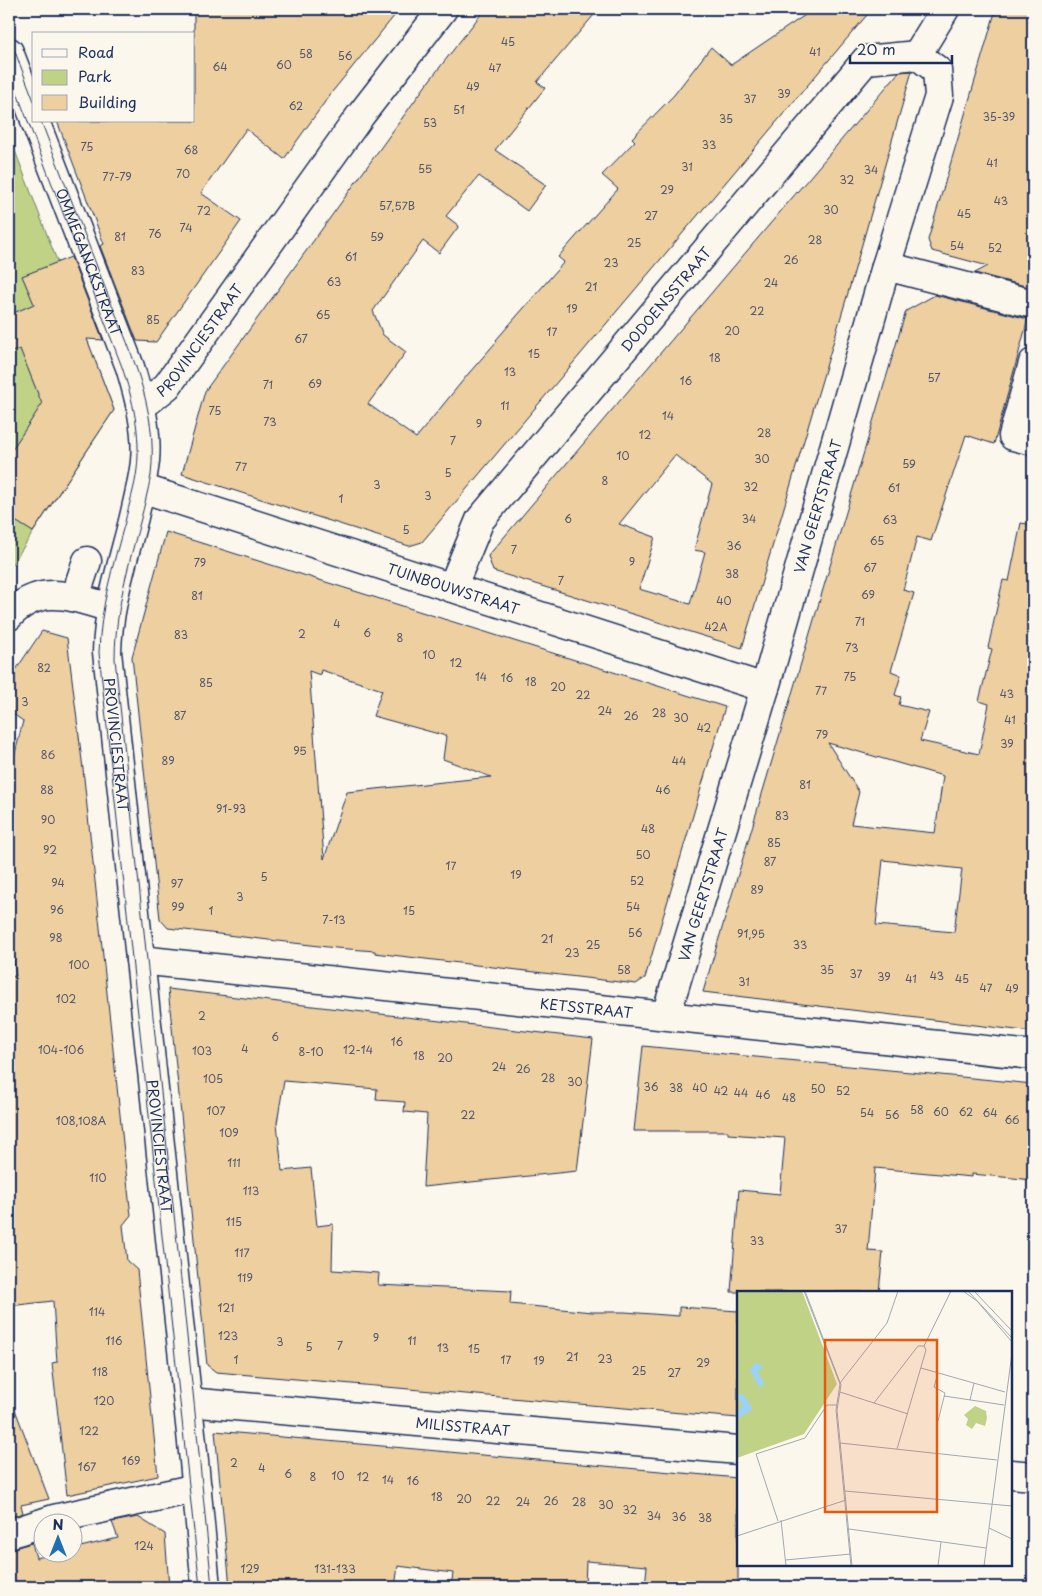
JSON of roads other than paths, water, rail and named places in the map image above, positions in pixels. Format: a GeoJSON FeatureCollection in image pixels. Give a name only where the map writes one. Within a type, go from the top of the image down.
{"type":"FeatureCollection","features":[{"type":"Feature","properties":{"kind":"street","name":"PROVINCIESTRAAT"},"geometry":{"type":"LineString","coordinates":[[206,1587],[188,1402],[107,652],[107,632],[111,608],[141,488],[146,446],[140,404],[147,402],[167,386],[360,116],[443,9]]}},
{"type":"Feature","properties":{"kind":"street"},"geometry":{"type":"LineString","coordinates":[[917,55],[945,9]]}},
{"type":"Feature","properties":{"kind":"street"},"geometry":{"type":"LineString","coordinates":[[9,52],[32,112]]}},
{"type":"Feature","properties":{"kind":"street","name":"VAN GEERTSTRAAT"},"geometry":{"type":"LineString","coordinates":[[666,1015],[765,688],[886,266],[939,96],[936,70],[917,55]]}},
{"type":"Feature","properties":{"kind":"street","name":"DODOENSSTRAAT"},"geometry":{"type":"LineString","coordinates":[[452,588],[480,520],[866,60],[917,55]]}},
{"type":"Feature","properties":{"kind":"street","name":"OMMEGANCKSTRAAT"},"geometry":{"type":"LineString","coordinates":[[35,122],[130,368],[140,404]]}},
{"type":"Feature","properties":{"kind":"street"},"geometry":{"type":"LineString","coordinates":[[886,266],[1033,304]]}},
{"type":"Feature","properties":{"kind":"street"},"geometry":{"type":"LineString","coordinates":[[1033,363],[1013,436],[1033,441]]}},
{"type":"Feature","properties":{"kind":"street","name":"TUINBOUWSTRAAT"},"geometry":{"type":"LineString","coordinates":[[141,488],[765,688]]}},
{"type":"Feature","properties":{"kind":"street"},"geometry":{"type":"LineString","coordinates":[[9,616],[24,603],[36,597],[59,594],[76,597],[111,608]]}},
{"type":"Feature","properties":{"kind":"street","name":"KETSSTRAAT"},"geometry":{"type":"LineString","coordinates":[[140,960],[1033,1055]]}},
{"type":"Feature","properties":{"kind":"street","name":"MILISSTRAAT"},"geometry":{"type":"LineString","coordinates":[[188,1402],[737,1450]]}},
{"type":"Feature","properties":{"kind":"street"},"geometry":{"type":"LineString","coordinates":[[1012,1474],[1033,1476]]}},
{"type":"Feature","properties":{"kind":"street"},"geometry":{"type":"LineString","coordinates":[[9,1534],[54,1520],[197,1488]]}},
{"type":"Feature","properties":{"kind":"tram line"},"geometry":{"type":"LineString","coordinates":[[9,36],[32,96]]}},
{"type":"Feature","properties":{"kind":"tram line"},"geometry":{"type":"LineString","coordinates":[[9,72],[122,367],[130,392],[137,430],[138,456],[136,476],[108,587],[99,653],[200,1587]]}},
{"type":"Feature","properties":{"kind":"tram line"},"geometry":{"type":"LineString","coordinates":[[41,122],[132,354],[140,378],[150,426],[152,450],[151,475],[123,588],[116,635],[115,659],[212,1587]]}}]}
